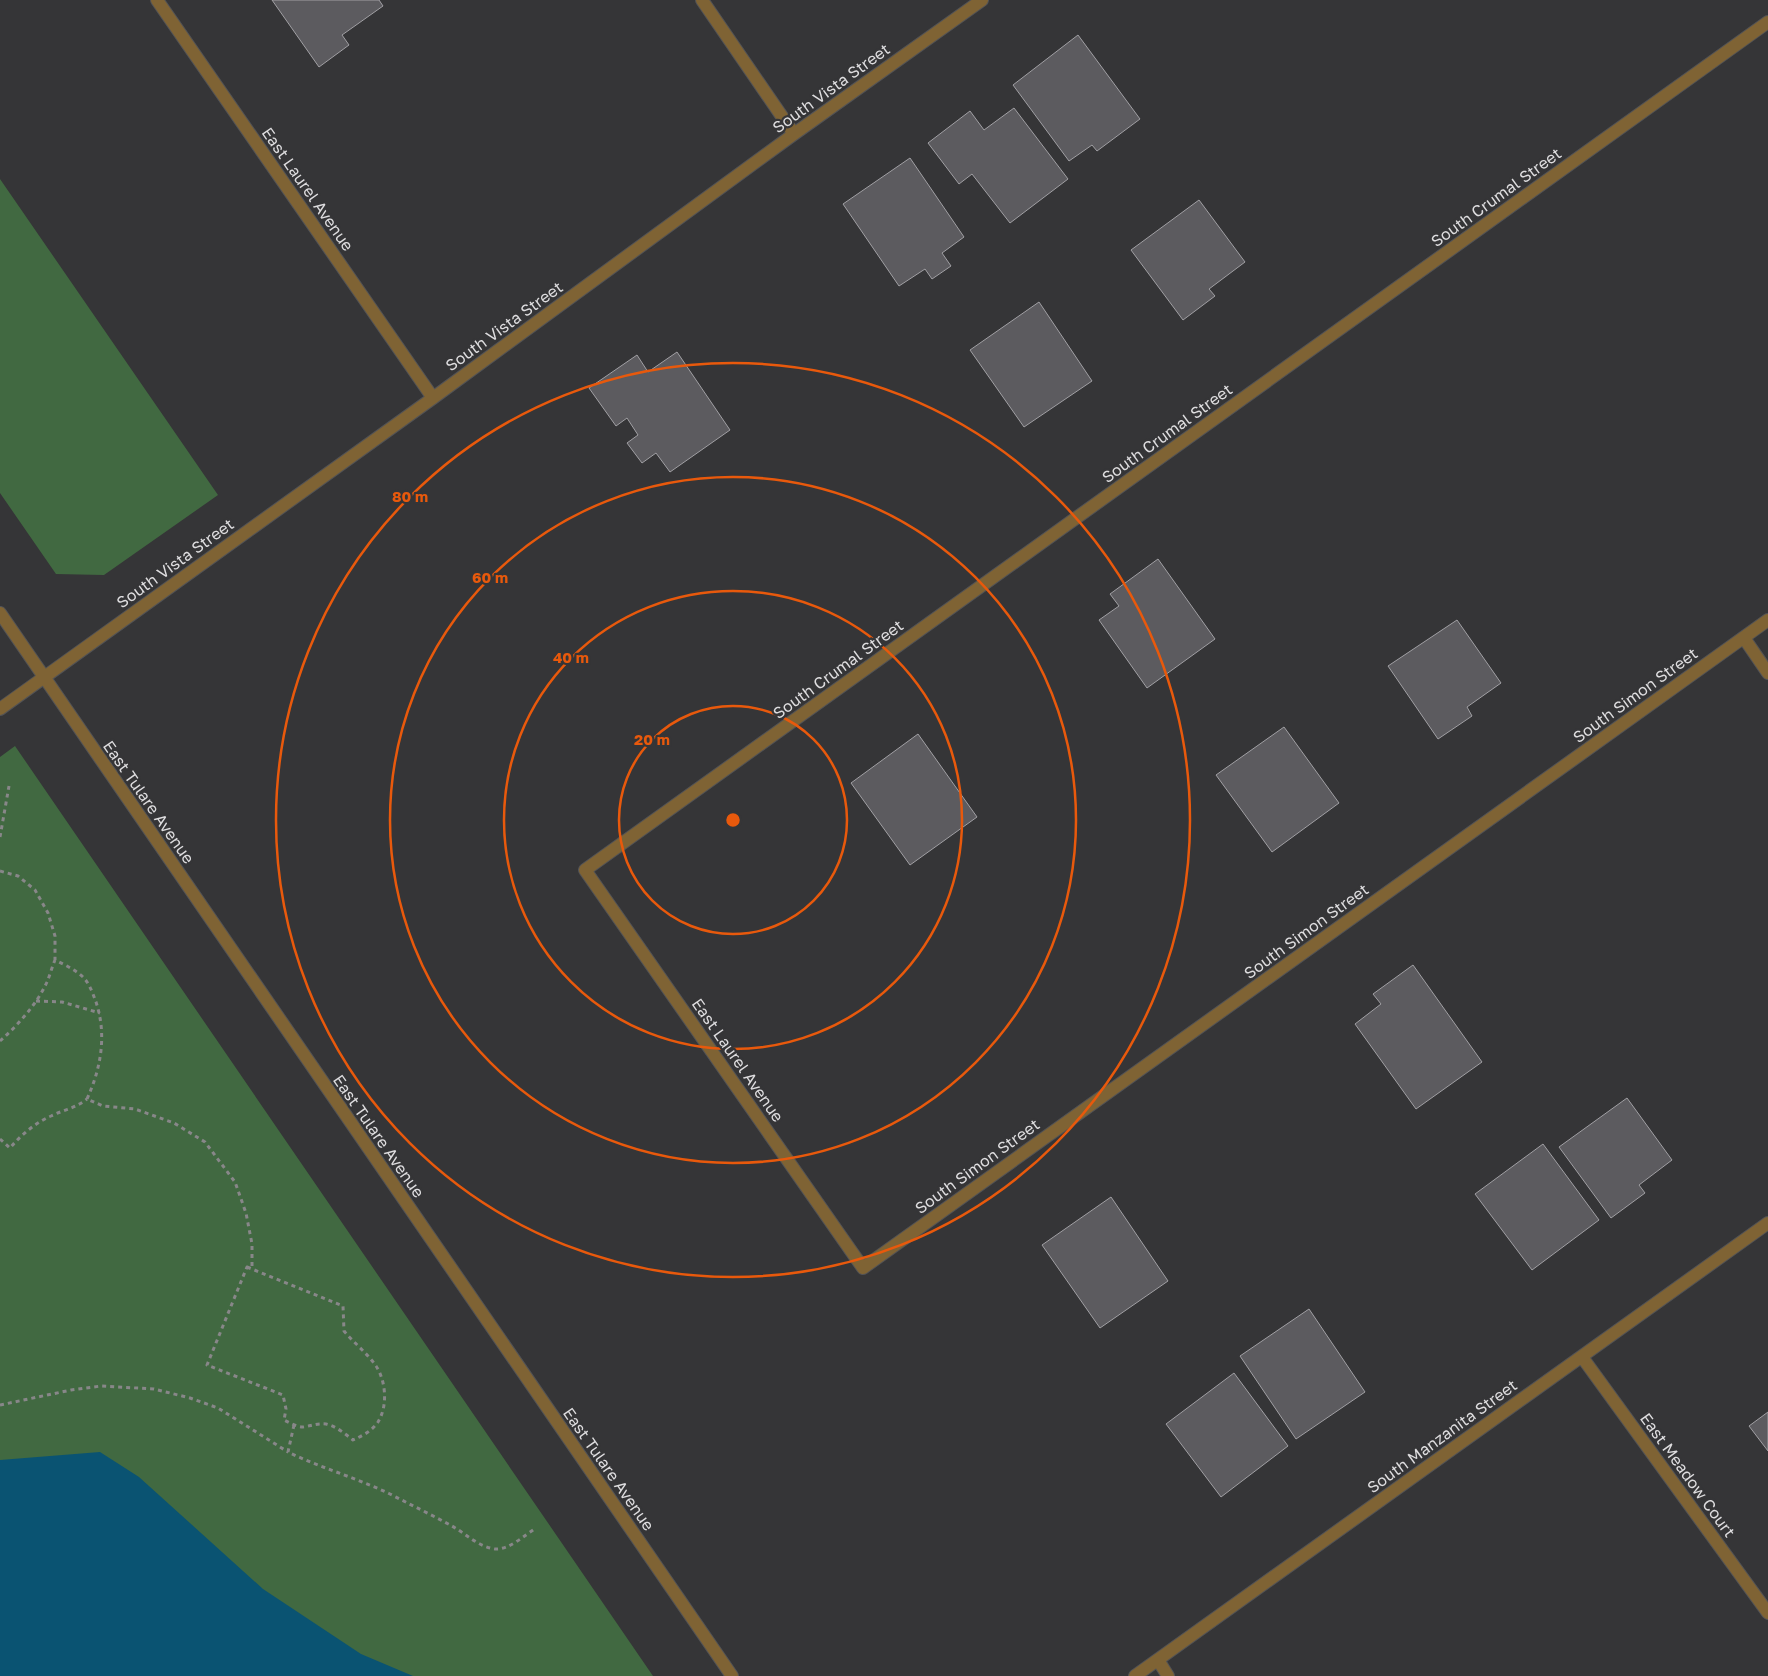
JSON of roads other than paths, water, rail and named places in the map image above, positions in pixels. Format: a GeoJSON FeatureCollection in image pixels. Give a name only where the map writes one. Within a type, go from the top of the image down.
{"type":"FeatureCollection","features":[{"type":"Feature","properties":{"kind":"street","name":"East Laurel Avenue"},"geometry":{"type":"LineString","coordinates":[[156,0],[433,398]]}},
{"type":"Feature","properties":{"kind":"street"},"geometry":{"type":"LineString","coordinates":[[702,0],[794,134]]}},
{"type":"Feature","properties":{"kind":"street","name":"South Vista Street"},"geometry":{"type":"LineString","coordinates":[[0,709],[982,0]]}},
{"type":"Feature","properties":{"kind":"street","name":"South Crumal Street"},"geometry":{"type":"LineString","coordinates":[[586,870],[1768,22]]}},
{"type":"Feature","properties":{"kind":"street","name":"East Tulare Avenue"},"geometry":{"type":"LineString","coordinates":[[0,613],[732,1676]]}},
{"type":"Feature","properties":{"kind":"street","name":"South Simon Street"},"geometry":{"type":"LineString","coordinates":[[863,1268],[1768,620]]}},
{"type":"Feature","properties":{"kind":"street"},"geometry":{"type":"LineString","coordinates":[[1744,638],[1768,673]]}},
{"type":"Feature","properties":{"kind":"street","name":"East Laurel Avenue"},"geometry":{"type":"LineString","coordinates":[[586,870],[863,1268]]}},
{"type":"Feature","properties":{"kind":"street","name":"South Manzanita Street"},"geometry":{"type":"LineString","coordinates":[[1135,1676],[1768,1223]]}},
{"type":"Feature","properties":{"kind":"street","name":"East Meadow Court"},"geometry":{"type":"LineString","coordinates":[[1582,1357],[1768,1612]]}},
{"type":"Feature","properties":{"kind":"street"},"geometry":{"type":"LineString","coordinates":[[1158,1660],[1168,1676]]}},
{"type":"Feature","properties":{"kind":"water"},"geometry":{"type":"Polygon","coordinates":[[[100,1452],[139,1477],[263,1589],[361,1654],[413,1676],[0,1676],[0,1460],[100,1452]]]}}]}
